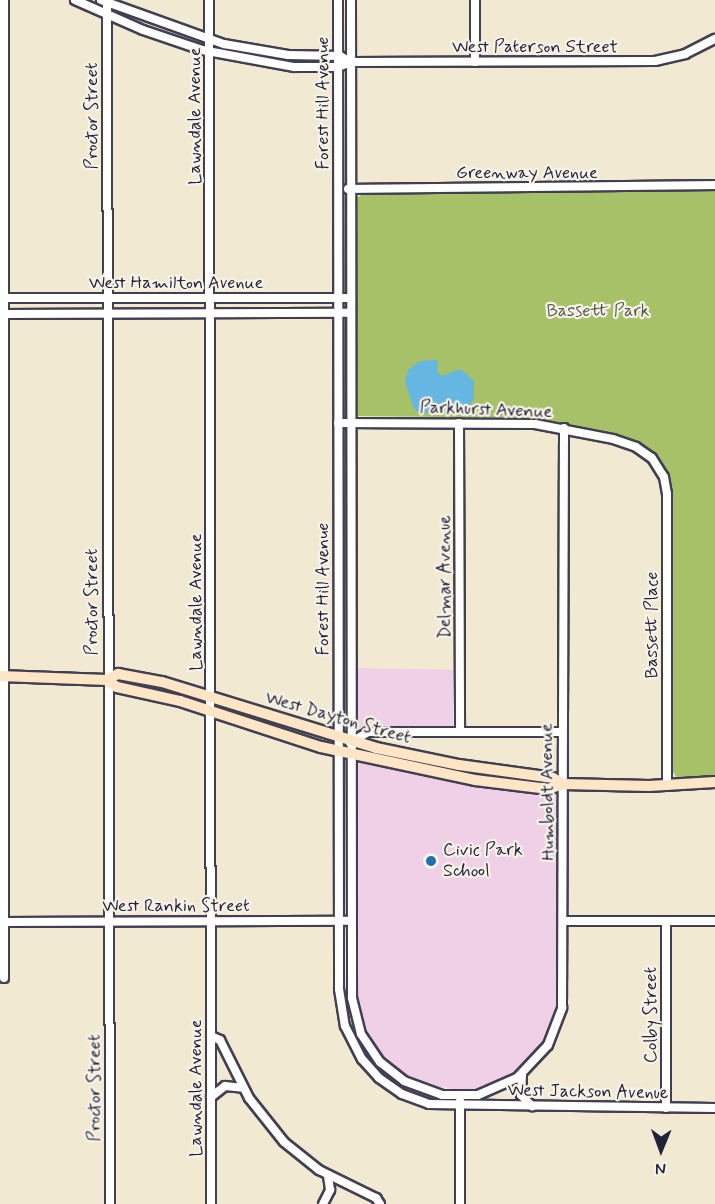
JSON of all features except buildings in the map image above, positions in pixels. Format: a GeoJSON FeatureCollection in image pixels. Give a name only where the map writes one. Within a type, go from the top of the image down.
{"type":"FeatureCollection","features":[{"type":"Feature","properties":{"kind":"street"},"geometry":{"type":"LineString","coordinates":[[4,0],[2,298],[2,922],[4,978]]}},
{"type":"Feature","properties":{"kind":"street","name":"West Paterson Street"},"geometry":{"type":"LineString","coordinates":[[75,0],[107,15],[210,52],[275,65],[338,67],[351,62],[655,61],[685,54],[715,39]]}},
{"type":"Feature","properties":{"kind":"street","name":"Lawndale Avenue"},"geometry":{"type":"LineString","coordinates":[[209,0],[211,1204]]}},
{"type":"Feature","properties":{"kind":"street","name":"Forest Hill Avenue"},"geometry":{"type":"LineString","coordinates":[[338,0],[341,1009],[349,1036],[362,1059],[384,1082],[402,1094],[435,1105],[460,1107]]}},
{"type":"Feature","properties":{"kind":"street","name":"Forest Hill Avenue"},"geometry":{"type":"LineString","coordinates":[[351,0],[352,1005],[369,1048],[404,1081],[429,1092],[460,1097]]}},
{"type":"Feature","properties":{"kind":"street"},"geometry":{"type":"LineString","coordinates":[[475,0],[476,62]]}},
{"type":"Feature","properties":{"kind":"street","name":"West Paterson Street"},"geometry":{"type":"LineString","coordinates":[[105,1],[210,40],[277,53],[338,56],[351,62]]}},
{"type":"Feature","properties":{"kind":"street","name":"Proctor Street"},"geometry":{"type":"LineString","coordinates":[[105,1],[107,15],[110,1204]]}},
{"type":"Feature","properties":{"kind":"street","name":"Greenway Avenue"},"geometry":{"type":"LineString","coordinates":[[338,189],[715,185]]}},
{"type":"Feature","properties":{"kind":"street","name":"West Hamilton Avenue"},"geometry":{"type":"LineString","coordinates":[[2,298],[351,298]]}},
{"type":"Feature","properties":{"kind":"street","name":"West Hamilton Avenue"},"geometry":{"type":"LineString","coordinates":[[2,314],[351,313]]}},
{"type":"Feature","properties":{"kind":"street","name":"Parkhurst Avenue"},"geometry":{"type":"LineString","coordinates":[[338,423],[459,423],[564,428],[630,444],[659,467]]}},
{"type":"Feature","properties":{"kind":"street","name":"Delmar Avenue"},"geometry":{"type":"LineString","coordinates":[[459,423],[460,732]]}},
{"type":"Feature","properties":{"kind":"street","name":"Humboldt Avenue"},"geometry":{"type":"LineString","coordinates":[[460,1097],[493,1091],[522,1075],[544,1052],[558,1023],[563,1001],[564,428]]}},
{"type":"Feature","properties":{"kind":"street","name":"Bassett Place"},"geometry":{"type":"LineString","coordinates":[[659,467],[667,501],[667,786]]}},
{"type":"Feature","properties":{"kind":"street"},"geometry":{"type":"LineString","coordinates":[[339,580],[352,580]]}},
{"type":"Feature","properties":{"kind":"street","name":"West Dayton Street"},"geometry":{"type":"LineString","coordinates":[[107,680],[115,674],[125,675],[211,696],[339,738],[464,766],[549,777],[563,784]]}},
{"type":"Feature","properties":{"kind":"street","name":"West Dayton Street"},"geometry":{"type":"LineString","coordinates":[[2,676],[107,680],[117,687],[211,711],[339,752],[462,778],[548,789],[563,784],[667,786],[715,782]]}},
{"type":"Feature","properties":{"kind":"street"},"geometry":{"type":"LineString","coordinates":[[339,680],[352,680]]}},
{"type":"Feature","properties":{"kind":"street"},"geometry":{"type":"LineString","coordinates":[[339,752],[368,732],[562,732]]}},
{"type":"Feature","properties":{"kind":"street"},"geometry":{"type":"LineString","coordinates":[[462,778],[464,766]]}},
{"type":"Feature","properties":{"kind":"street"},"geometry":{"type":"LineString","coordinates":[[339,864],[351,864]]}},
{"type":"Feature","properties":{"kind":"street","name":"West Rankin Street"},"geometry":{"type":"LineString","coordinates":[[2,922],[351,921]]}},
{"type":"Feature","properties":{"kind":"street"},"geometry":{"type":"LineString","coordinates":[[563,921],[715,921]]}},
{"type":"Feature","properties":{"kind":"street","name":"Colby Street"},"geometry":{"type":"LineString","coordinates":[[666,921],[666,1108]]}},
{"type":"Feature","properties":{"kind":"street"},"geometry":{"type":"LineString","coordinates":[[211,1036],[220,1040],[243,1088],[284,1142],[328,1175],[376,1198],[380,1204]]}},
{"type":"Feature","properties":{"kind":"street"},"geometry":{"type":"LineString","coordinates":[[522,1075],[521,1095],[525,1102],[534,1107]]}},
{"type":"Feature","properties":{"kind":"street"},"geometry":{"type":"LineString","coordinates":[[211,1097],[225,1086],[243,1088]]}},
{"type":"Feature","properties":{"kind":"street"},"geometry":{"type":"LineString","coordinates":[[460,1097],[460,1204]]}},
{"type":"Feature","properties":{"kind":"street","name":"West Jackson Avenue"},"geometry":{"type":"LineString","coordinates":[[460,1107],[715,1108]]}},
{"type":"Feature","properties":{"kind":"street"},"geometry":{"type":"LineString","coordinates":[[322,1204],[331,1187],[328,1175]]}},
{"type":"Feature","properties":{"kind":"shaded area"},"geometry":{"type":"Polygon","coordinates":[[[355,668],[454,670],[453,730],[354,728],[355,668]]]}},
{"type":"Feature","properties":{"kind":"shaded area"},"geometry":{"type":"Polygon","coordinates":[[[363,762],[558,798],[556,1014],[542,1046],[522,1068],[486,1088],[461,1091],[411,1080],[387,1063],[366,1034],[356,996],[356,765],[363,762]]]}},
{"type":"Feature","properties":{"kind":"green space","name":"Bassett Park"},"geometry":{"type":"Polygon","coordinates":[[[715,191],[715,777],[678,779],[673,772],[672,757],[673,493],[665,467],[651,450],[633,440],[569,424],[521,418],[358,416],[356,198],[363,194],[715,191]]]}},
{"type":"Feature","properties":{"kind":"water"},"geometry":{"type":"Polygon","coordinates":[[[438,360],[437,371],[442,376],[460,369],[474,381],[474,398],[468,410],[420,413],[414,409],[405,382],[408,370],[420,361],[438,360]]]}},
{"type":"Feature","properties":{"kind":"place","name":"Civic Park School"},"geometry":{"type":"Point","coordinates":[431,861]}}]}
